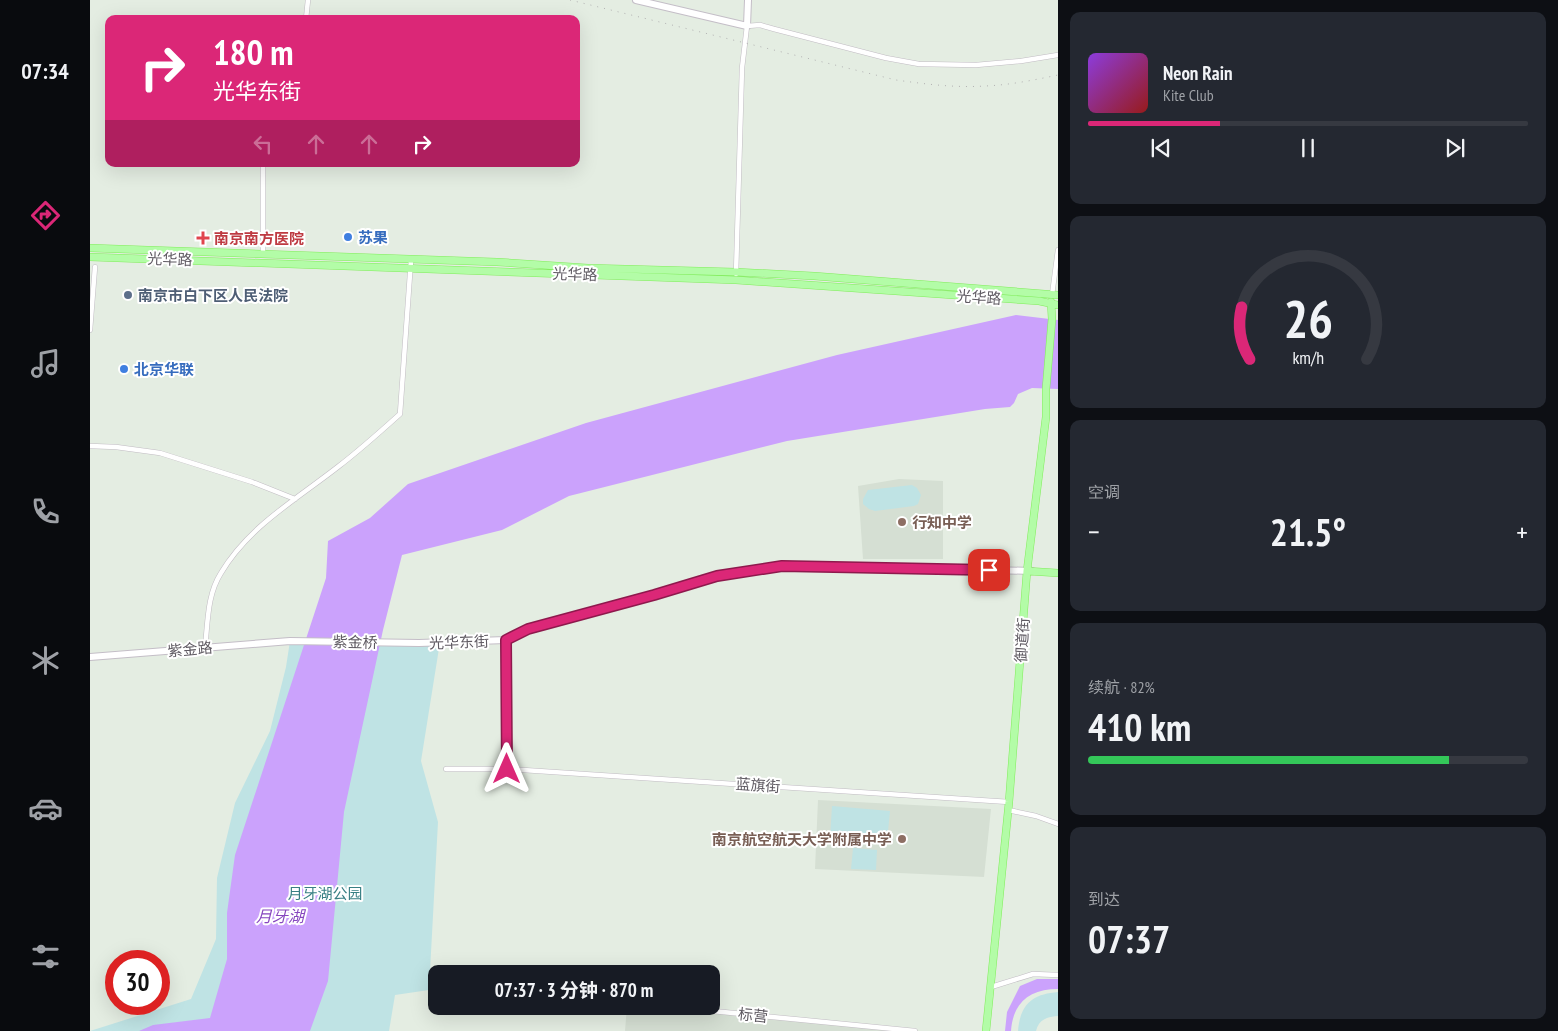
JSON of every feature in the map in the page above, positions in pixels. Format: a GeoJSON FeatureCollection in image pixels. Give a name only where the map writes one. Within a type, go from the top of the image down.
{"type":"FeatureCollection","features":[{"type":"Feature","properties":{"kind":"main road","name":"光华路"},"geometry":{"type":"LineString","coordinates":[[90,248],[263,254],[410,264]]}},
{"type":"Feature","properties":{"kind":"main road","name":"光华路"},"geometry":{"type":"LineString","coordinates":[[90,257],[410,264],[736,276],[814,276],[1055,295]]}},
{"type":"Feature","properties":{"kind":"main road","name":"光华路"},"geometry":{"type":"LineString","coordinates":[[736,276],[1039,302],[1055,305]]}},
{"type":"Feature","properties":{"kind":"main road","name":"御道街"},"geometry":{"type":"LineString","coordinates":[[986,1031],[1009,802],[1027,571],[1046,417],[1055,295]]}},
{"type":"Feature","properties":{"kind":"main road"},"geometry":{"type":"LineString","coordinates":[[1027,571],[1058,573]]}},
{"type":"Feature","properties":{"kind":"street"},"geometry":{"type":"LineString","coordinates":[[306,15],[308,0]]}},
{"type":"Feature","properties":{"kind":"street"},"geometry":{"type":"LineString","coordinates":[[636,0],[748,26],[760,24],[886,58],[919,64],[976,65],[1058,55]]}},
{"type":"Feature","properties":{"kind":"street"},"geometry":{"type":"LineString","coordinates":[[736,276],[742,68],[748,26],[748,0]]}},
{"type":"Feature","properties":{"kind":"street"},"geometry":{"type":"LineString","coordinates":[[263,167],[263,254]]}},
{"type":"Feature","properties":{"kind":"street"},"geometry":{"type":"LineString","coordinates":[[1055,295],[1058,250]]}},
{"type":"Feature","properties":{"kind":"street"},"geometry":{"type":"LineString","coordinates":[[205,647],[209,603],[220,574],[246,540],[266,520],[374,438],[400,414],[406,347],[410,264]]}},
{"type":"Feature","properties":{"kind":"street"},"geometry":{"type":"LineString","coordinates":[[90,330],[95,267]]}},
{"type":"Feature","properties":{"kind":"street"},"geometry":{"type":"LineString","coordinates":[[90,446],[116,447],[160,453],[252,482],[296,499]]}},
{"type":"Feature","properties":{"kind":"street","name":"光华东街"},"geometry":{"type":"LineString","coordinates":[[420,643],[506,640],[528,629],[717,576],[782,566],[1027,571]]}},
{"type":"Feature","properties":{"kind":"street"},"geometry":{"type":"LineString","coordinates":[[506,640],[507,769]]}},
{"type":"Feature","properties":{"kind":"street","name":"紫金路"},"geometry":{"type":"LineString","coordinates":[[90,657],[290,641]]}},
{"type":"Feature","properties":{"kind":"street","name":"紫金桥"},"geometry":{"type":"LineString","coordinates":[[290,641],[420,643]]}},
{"type":"Feature","properties":{"kind":"street","name":"蓝旗街"},"geometry":{"type":"LineString","coordinates":[[446,769],[507,769],[1009,802]]}},
{"type":"Feature","properties":{"kind":"street"},"geometry":{"type":"LineString","coordinates":[[1008,810],[1036,816],[1058,824]]}},
{"type":"Feature","properties":{"kind":"street"},"geometry":{"type":"LineString","coordinates":[[991,987],[1033,974],[1058,975]]}},
{"type":"Feature","properties":{"kind":"street","name":"标营"},"geometry":{"type":"LineString","coordinates":[[720,1012],[915,1031]]}},
{"type":"Feature","properties":{"kind":"shaded area","name":"行知中学"},"geometry":{"type":"Polygon","coordinates":[[[899,479],[943,481],[943,559],[863,559],[858,486],[899,479]]]}},
{"type":"Feature","properties":{"kind":"shaded area","name":"南京航空航天大学附属中学"},"geometry":{"type":"Polygon","coordinates":[[[818,800],[991,809],[984,877],[815,869],[818,800]]]}},
{"type":"Feature","properties":{"kind":"shaded area"},"geometry":{"type":"Polygon","coordinates":[[[720,1012],[899,1031],[625,1031],[626,1015],[720,1015],[720,1012]]]}},
{"type":"Feature","properties":{"kind":"green space"},"geometry":{"type":"Polygon","coordinates":[[[912,485],[917,488],[921,495],[918,504],[914,506],[875,511],[863,504],[863,499],[868,490],[912,485]]]}},
{"type":"Feature","properties":{"kind":"green space","name":"月牙湖公园"},"geometry":{"type":"Polygon","coordinates":[[[290,641],[440,642],[421,761],[438,822],[428,990],[395,995],[389,1031],[90,1031],[140,1015],[170,1015],[170,1006],[191,999],[216,939],[217,878],[235,803],[270,731],[286,667],[290,641]]]}},
{"type":"Feature","properties":{"kind":"green space"},"geometry":{"type":"Polygon","coordinates":[[[832,806],[890,811],[887,842],[830,838],[832,806]]]}},
{"type":"Feature","properties":{"kind":"green space"},"geometry":{"type":"Polygon","coordinates":[[[853,848],[877,850],[876,870],[851,869],[853,848]]]}},
{"type":"Feature","properties":{"kind":"green space"},"geometry":{"type":"Polygon","coordinates":[[[1058,992],[1058,1016],[1044,1019],[1036,1031],[1018,1031],[1021,1014],[1034,998],[1058,992]]]}},
{"type":"Feature","properties":{"kind":"water","name":"月牙湖"},"geometry":{"type":"Polygon","coordinates":[[[1016,315],[1058,320],[1058,389],[1032,388],[1018,394],[1010,407],[985,409],[787,441],[569,496],[502,530],[402,555],[383,630],[344,812],[328,981],[310,1031],[139,1031],[153,1025],[210,1018],[227,959],[227,913],[235,855],[326,578],[328,541],[370,518],[408,484],[586,423],[837,355],[1016,315]]]}},
{"type":"Feature","properties":{"kind":"water"},"geometry":{"type":"Polygon","coordinates":[[[1037,979],[1058,979],[1058,989],[1039,991],[1025,999],[1015,1012],[1011,1031],[1005,1031],[1007,1012],[1020,986],[1037,979]]]}},
{"type":"Feature","properties":{"kind":"railway"},"geometry":{"type":"LineString","coordinates":[[570,0],[896,80],[940,85],[974,86],[1013,83],[1058,75]]}},
{"type":"Feature","properties":{"kind":"place","name":"苏果"},"geometry":{"type":"Point","coordinates":[348,237]}},
{"type":"Feature","properties":{"kind":"place","name":"南京南方医院"},"geometry":{"type":"Point","coordinates":[203,238]}},
{"type":"Feature","properties":{"kind":"place","name":"南京市白下区人民法院"},"geometry":{"type":"Point","coordinates":[128,295]}},
{"type":"Feature","properties":{"kind":"place","name":"北京华联"},"geometry":{"type":"Point","coordinates":[124,369]}},
{"type":"Feature","properties":{"kind":"place","name":"行知中学"},"geometry":{"type":"Point","coordinates":[902,522]}},
{"type":"Feature","properties":{"kind":"place","name":"南京航空航天大学附属中学"},"geometry":{"type":"Point","coordinates":[902,839]}},
{"type":"Feature","properties":{"kind":"route"},"geometry":{"type":"LineString","coordinates":[[507,769],[506,640],[528,629],[717,576],[782,566],[989,570]]}}]}
